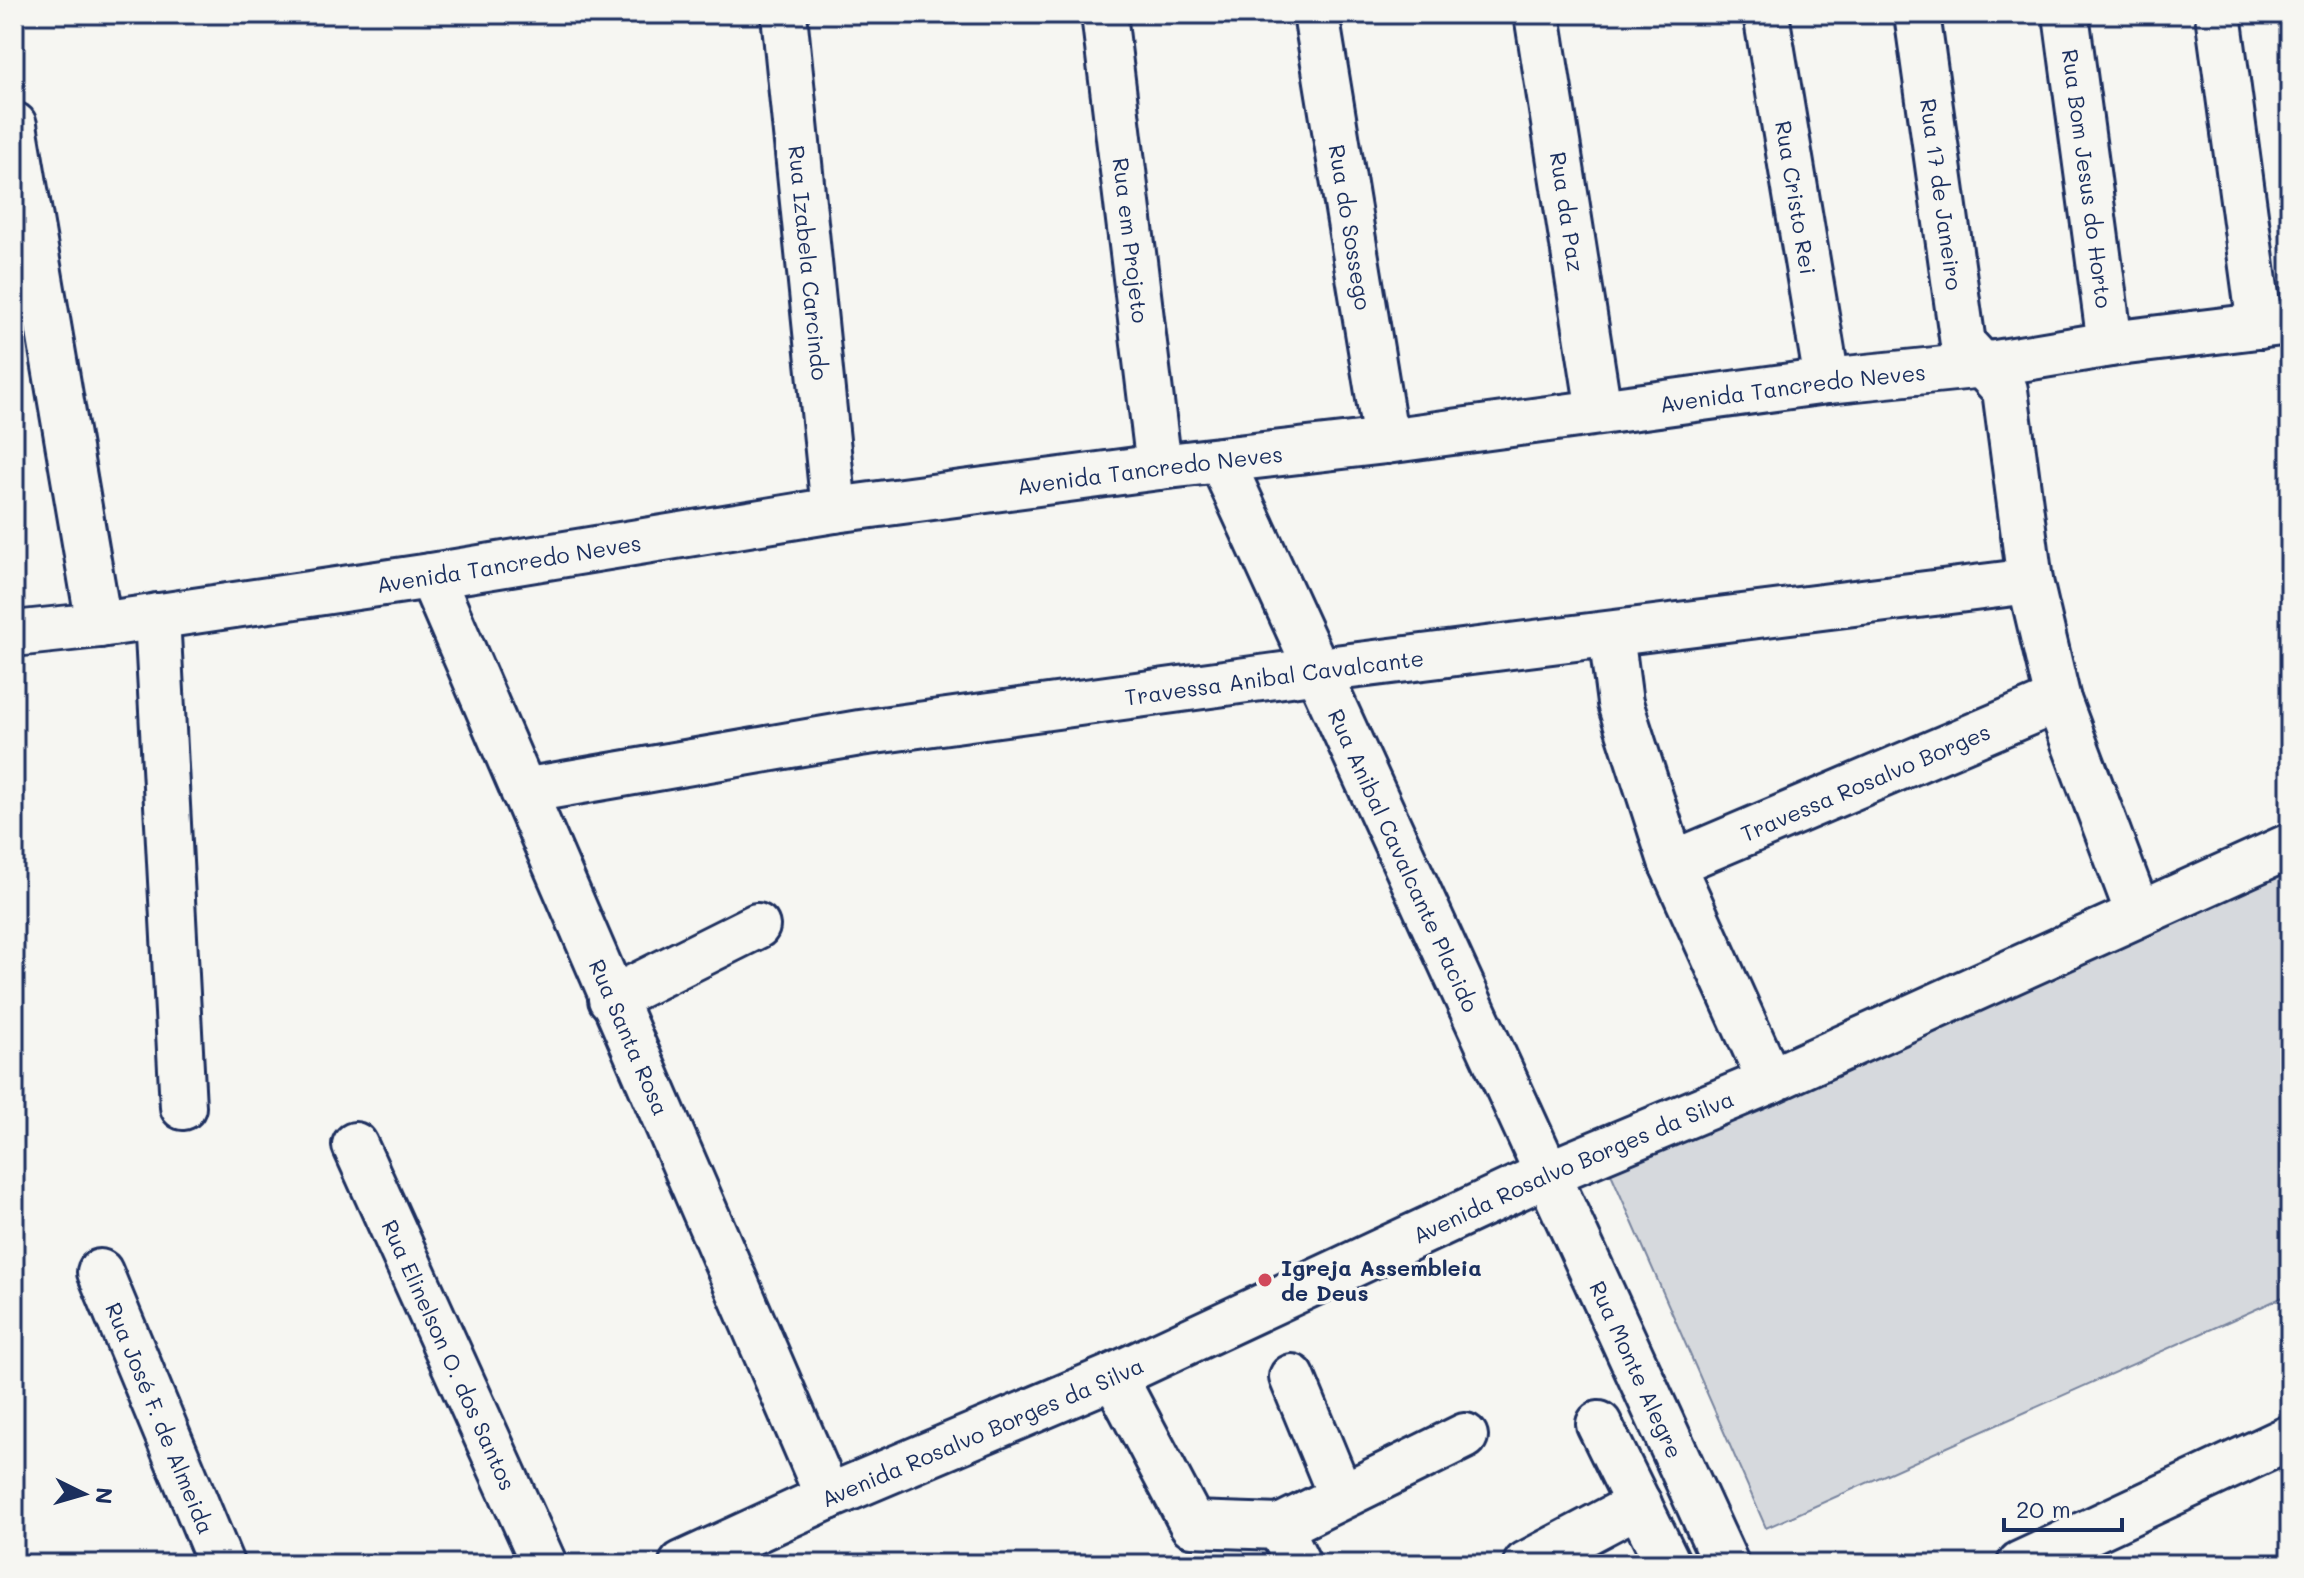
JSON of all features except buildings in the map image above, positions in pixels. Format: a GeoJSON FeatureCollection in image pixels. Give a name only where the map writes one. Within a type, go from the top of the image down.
{"type":"FeatureCollection","features":[{"type":"Feature","properties":{"kind":"street","name":"Rua Izabela Carcindo"},"geometry":{"type":"LineString","coordinates":[[784,14],[834,510]]}},
{"type":"Feature","properties":{"kind":"street","name":"Rua em Projeto"},"geometry":{"type":"LineString","coordinates":[[1104,14],[1159,467]]}},
{"type":"Feature","properties":{"kind":"street","name":"Rua do Sossego"},"geometry":{"type":"LineString","coordinates":[[1316,14],[1386,441]]}},
{"type":"Feature","properties":{"kind":"street","name":"Rua da Paz"},"geometry":{"type":"LineString","coordinates":[[1537,14],[1599,411]]}},
{"type":"Feature","properties":{"kind":"street","name":"Rua Cristo Rei"},"geometry":{"type":"LineString","coordinates":[[1766,14],[1827,381]]}},
{"type":"Feature","properties":{"kind":"street","name":"Rua 17 de Janeiro"},"geometry":{"type":"LineString","coordinates":[[1917,14],[1963,344],[2005,390],[2030,581],[2058,700],[2138,913]]}},
{"type":"Feature","properties":{"kind":"street","name":"Rua Bom Jesus do Horto"},"geometry":{"type":"LineString","coordinates":[[2066,14],[2110,344]]}},
{"type":"Feature","properties":{"kind":"street"},"geometry":{"type":"LineString","coordinates":[[2218,14],[2275,324]]}},
{"type":"Feature","properties":{"kind":"street"},"geometry":{"type":"LineString","coordinates":[[14,125],[99,625]]}},
{"type":"Feature","properties":{"kind":"street","name":"Avenida Tancredo Neves"},"geometry":{"type":"LineString","coordinates":[[14,634],[99,625],[431,576],[834,510],[1386,441],[1827,381],[1984,365],[2110,344],[2275,324]]}},
{"type":"Feature","properties":{"kind":"street","name":"Rua Anibal Cavalcante Placido"},"geometry":{"type":"LineString","coordinates":[[1221,460],[1547,1174]]}},
{"type":"Feature","properties":{"kind":"street","name":"Rua Santa Rosa"},"geometry":{"type":"LineString","coordinates":[[431,576],[828,1497]]}},
{"type":"Feature","properties":{"kind":"street","name":"Travessa Anibal Cavalcante"},"geometry":{"type":"LineString","coordinates":[[523,791],[860,733],[1319,670],[2030,581]]}},
{"type":"Feature","properties":{"kind":"street"},"geometry":{"type":"LineString","coordinates":[[157,616],[183,1107]]}},
{"type":"Feature","properties":{"kind":"street"},"geometry":{"type":"LineString","coordinates":[[1611,634],[1620,703],[1672,864],[1770,1081]]}},
{"type":"Feature","properties":{"kind":"street","name":"Travessa Rosalvo Borges"},"geometry":{"type":"LineString","coordinates":[[1672,864],[2058,700]]}},
{"type":"Feature","properties":{"kind":"street","name":"Avenida Rosalvo Borges da Silva"},"geometry":{"type":"LineString","coordinates":[[682,1564],[828,1497],[1124,1394],[1547,1174],[1770,1081],[2290,846]]}},
{"type":"Feature","properties":{"kind":"street"},"geometry":{"type":"LineString","coordinates":[[611,999],[757,926]]}},
{"type":"Feature","properties":{"kind":"street","name":"Rua Elinelson O. dos Santos"},"geometry":{"type":"LineString","coordinates":[[355,1145],[544,1564]]}},
{"type":"Feature","properties":{"kind":"street","name":"Rua Monte Alegre"},"geometry":{"type":"LineString","coordinates":[[1547,1174],[1726,1564]]}},
{"type":"Feature","properties":{"kind":"street","name":"Rua José F. de Almeida"},"geometry":{"type":"LineString","coordinates":[[100,1272],[221,1564]]}},
{"type":"Feature","properties":{"kind":"street"},"geometry":{"type":"LineString","coordinates":[[1292,1377],[1341,1496]]}},
{"type":"Feature","properties":{"kind":"street"},"geometry":{"type":"LineString","coordinates":[[1124,1394],[1192,1524],[1289,1545],[1341,1496],[1465,1436]]}},
{"type":"Feature","properties":{"kind":"street"},"geometry":{"type":"LineString","coordinates":[[1599,1424],[1668,1564]]}},
{"type":"Feature","properties":{"kind":"street"},"geometry":{"type":"LineString","coordinates":[[2020,1564],[2290,1438]]}},
{"type":"Feature","properties":{"kind":"street"},"geometry":{"type":"LineString","coordinates":[[1526,1564],[1639,1504]]}},
{"type":"Feature","properties":{"kind":"shaded area"},"geometry":{"type":"Polygon","coordinates":[[[2290,865],[2290,1294],[1766,1528],[1609,1169],[2290,865]]]}},
{"type":"Feature","properties":{"kind":"place","name":"Igreja Assembleia de Deus"},"geometry":{"type":"Point","coordinates":[1265,1280]}}]}
